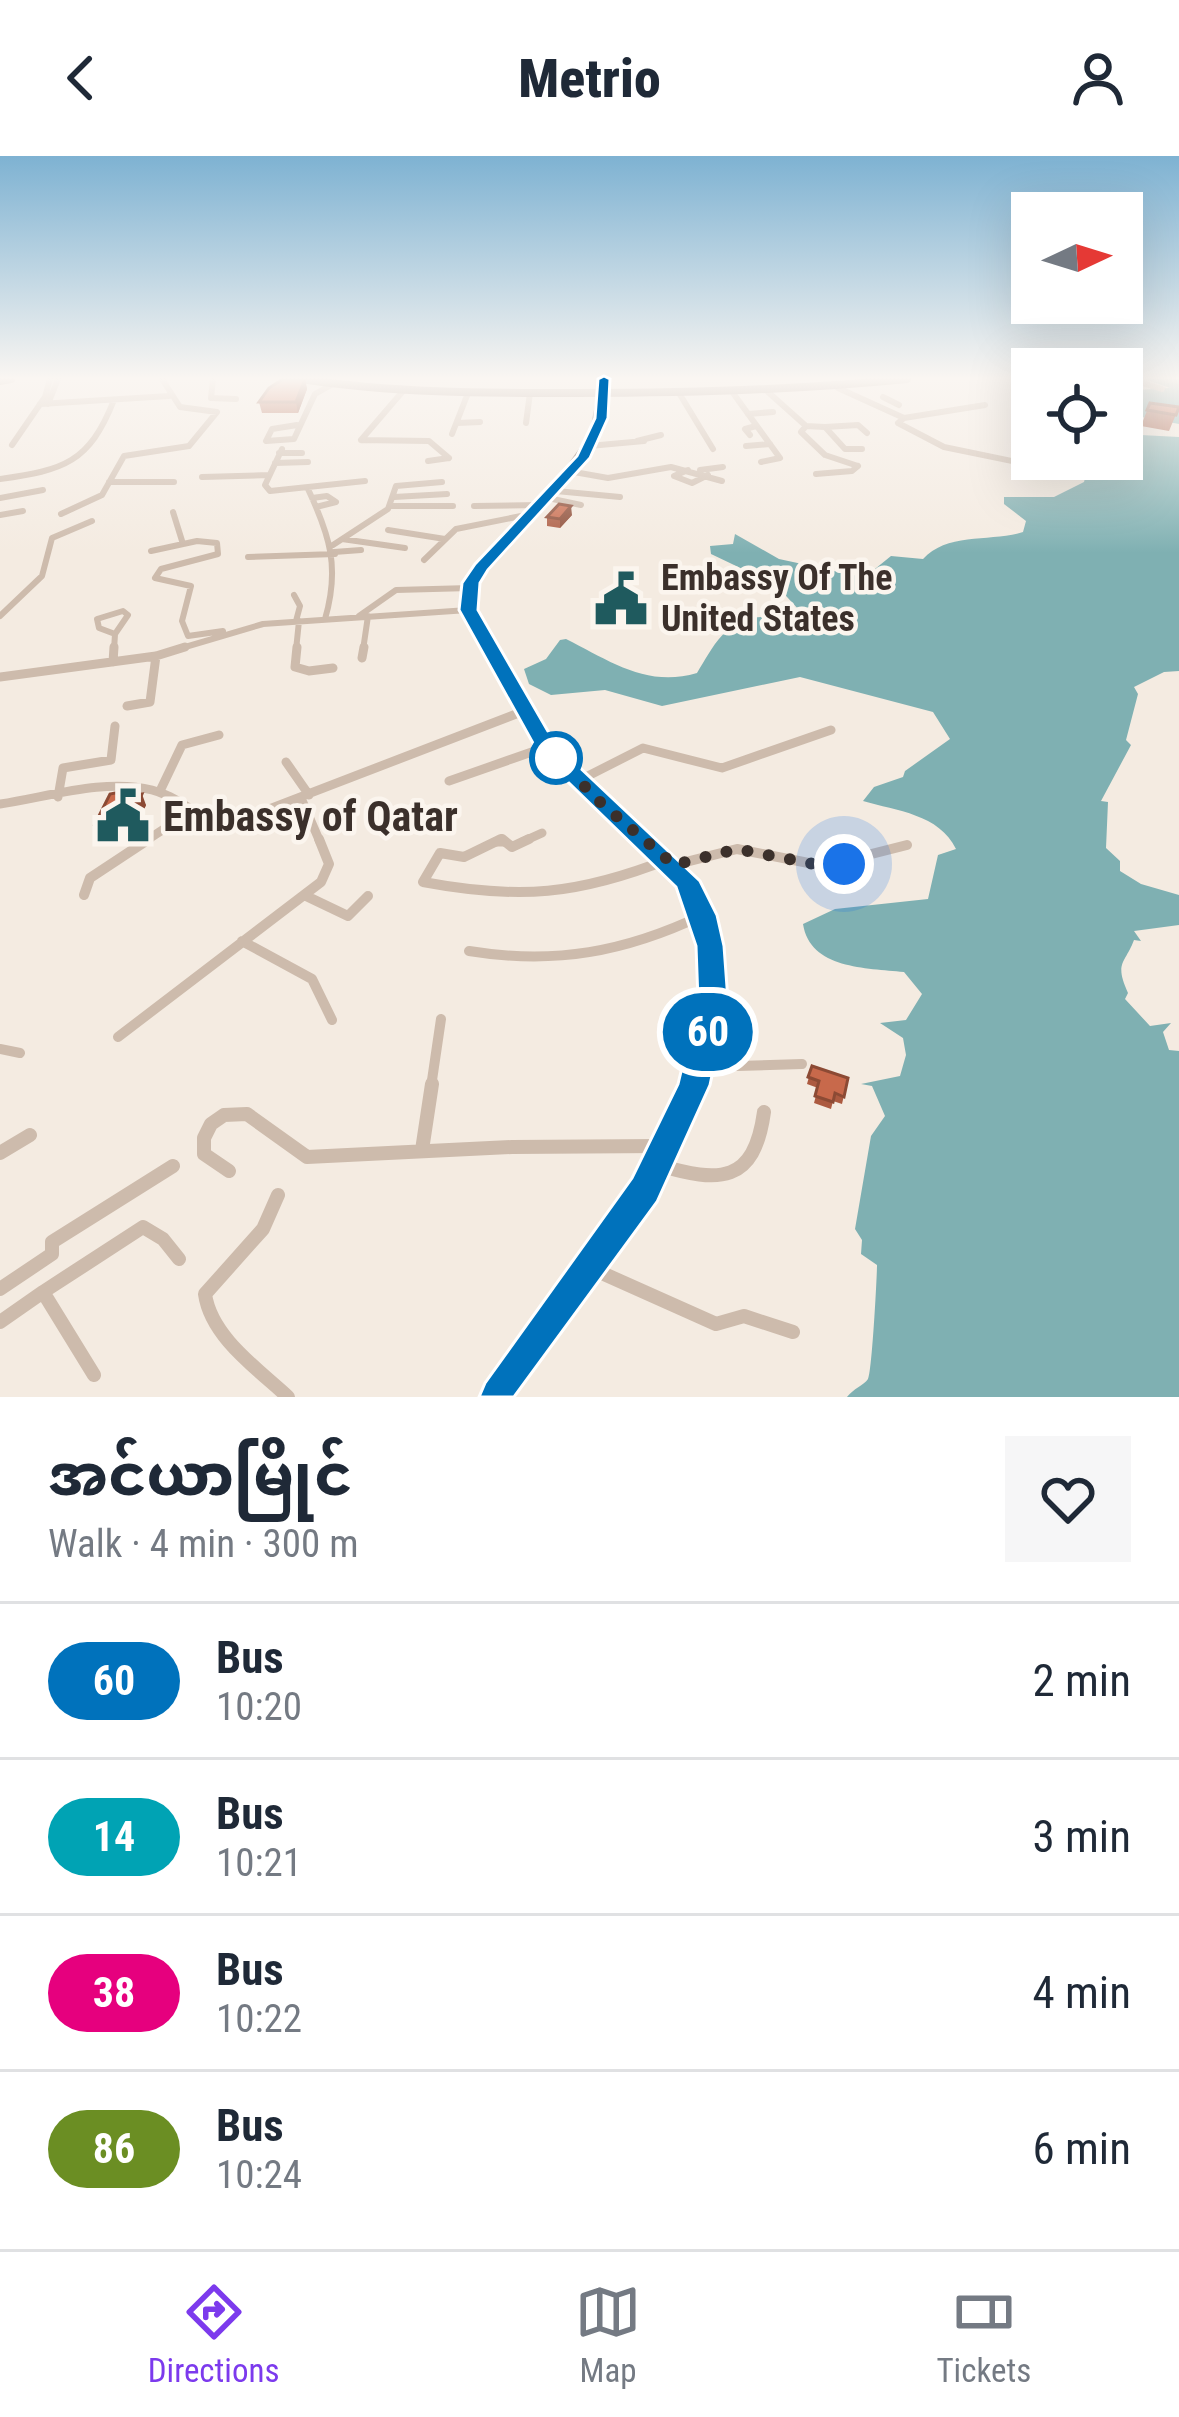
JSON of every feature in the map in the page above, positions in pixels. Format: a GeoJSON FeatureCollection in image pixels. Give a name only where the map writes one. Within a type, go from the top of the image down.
{"type":"FeatureCollection","features":[{"type":"Feature","properties":{"kind":"main road"},"geometry":{"type":"LineString","coordinates":[[500,1397],[593,1268],[668,1146],[704,1054],[714,973],[703,915],[672,862],[546,747],[468,610],[470,588],[485,563],[574,472],[592,437]]}},
{"type":"Feature","properties":{"kind":"street"},"geometry":{"type":"LineString","coordinates":[[12,446],[16,437]]}},
{"type":"Feature","properties":{"kind":"street"},"geometry":{"type":"LineString","coordinates":[[0,479],[61,469],[85,457],[99,437]]}},
{"type":"Feature","properties":{"kind":"street"},"geometry":{"type":"LineString","coordinates":[[61,514],[102,494],[118,461],[131,452],[191,445],[197,437]]}},
{"type":"Feature","properties":{"kind":"street"},"geometry":{"type":"LineString","coordinates":[[268,437],[266,441],[293,437]]}},
{"type":"Feature","properties":{"kind":"street"},"geometry":{"type":"LineString","coordinates":[[364,437],[361,440],[429,441],[449,458],[428,461]]}},
{"type":"Feature","properties":{"kind":"street"},"geometry":{"type":"LineString","coordinates":[[589,446],[655,437]]}},
{"type":"Feature","properties":{"kind":"street"},"geometry":{"type":"LineString","coordinates":[[706,437],[713,449]]}},
{"type":"Feature","properties":{"kind":"street"},"geometry":{"type":"LineString","coordinates":[[760,462],[780,458],[765,437]]}},
{"type":"Feature","properties":{"kind":"street"},"geometry":{"type":"LineString","coordinates":[[804,437],[831,459],[858,466],[852,471],[816,474]]}},
{"type":"Feature","properties":{"kind":"street"},"geometry":{"type":"LineString","coordinates":[[834,437],[845,449],[862,449]]}},
{"type":"Feature","properties":{"kind":"street"},"geometry":{"type":"LineString","coordinates":[[920,437],[942,447],[1011,461]]}},
{"type":"Feature","properties":{"kind":"street"},"geometry":{"type":"LineString","coordinates":[[746,446],[770,444]]}},
{"type":"Feature","properties":{"kind":"street"},"geometry":{"type":"LineString","coordinates":[[302,453],[280,451],[265,485],[270,491],[312,498],[365,481]]}},
{"type":"Feature","properties":{"kind":"street"},"geometry":{"type":"LineString","coordinates":[[274,463],[308,463]]}},
{"type":"Feature","properties":{"kind":"street"},"geometry":{"type":"LineString","coordinates":[[574,472],[608,478],[646,468],[723,467]]}},
{"type":"Feature","properties":{"kind":"street"},"geometry":{"type":"LineString","coordinates":[[708,476],[692,483],[674,476],[691,470],[708,476],[722,481]]}},
{"type":"Feature","properties":{"kind":"street"},"geometry":{"type":"LineString","coordinates":[[202,477],[269,475]]}},
{"type":"Feature","properties":{"kind":"street"},"geometry":{"type":"LineString","coordinates":[[109,482],[174,482]]}},
{"type":"Feature","properties":{"kind":"street"},"geometry":{"type":"LineString","coordinates":[[392,501],[398,485],[442,482]]}},
{"type":"Feature","properties":{"kind":"street"},"geometry":{"type":"LineString","coordinates":[[0,498],[44,490]]}},
{"type":"Feature","properties":{"kind":"street"},"geometry":{"type":"LineString","coordinates":[[334,550],[392,501],[447,494]]}},
{"type":"Feature","properties":{"kind":"street"},"geometry":{"type":"LineString","coordinates":[[474,506],[620,496]]}},
{"type":"Feature","properties":{"kind":"street"},"geometry":{"type":"LineString","coordinates":[[312,498],[338,571],[325,619]]}},
{"type":"Feature","properties":{"kind":"street"},"geometry":{"type":"LineString","coordinates":[[548,498],[581,505]]}},
{"type":"Feature","properties":{"kind":"street"},"geometry":{"type":"LineString","coordinates":[[392,501],[453,506]]}},
{"type":"Feature","properties":{"kind":"street"},"geometry":{"type":"LineString","coordinates":[[0,515],[22,511]]}},
{"type":"Feature","properties":{"kind":"street"},"geometry":{"type":"LineString","coordinates":[[173,512],[183,544]]}},
{"type":"Feature","properties":{"kind":"street"},"geometry":{"type":"LineString","coordinates":[[424,560],[463,526],[531,514]]}},
{"type":"Feature","properties":{"kind":"street"},"geometry":{"type":"LineString","coordinates":[[0,616],[42,576],[52,538],[92,521]]}},
{"type":"Feature","properties":{"kind":"street"},"geometry":{"type":"LineString","coordinates":[[388,530],[445,539]]}},
{"type":"Feature","properties":{"kind":"street"},"geometry":{"type":"LineString","coordinates":[[343,538],[405,548]]}},
{"type":"Feature","properties":{"kind":"street"},"geometry":{"type":"LineString","coordinates":[[151,551],[218,543],[218,554],[155,574],[160,580],[190,586],[183,631],[195,638],[298,621],[468,610]]}},
{"type":"Feature","properties":{"kind":"street"},"geometry":{"type":"LineString","coordinates":[[248,557],[361,550]]}},
{"type":"Feature","properties":{"kind":"street"},"geometry":{"type":"LineString","coordinates":[[362,658],[364,616],[396,590],[470,588]]}},
{"type":"Feature","properties":{"kind":"street"},"geometry":{"type":"LineString","coordinates":[[295,596],[300,606],[295,667],[309,671],[333,668]]}},
{"type":"Feature","properties":{"kind":"street"},"geometry":{"type":"LineString","coordinates":[[0,676],[156,656],[240,628]]}},
{"type":"Feature","properties":{"kind":"street"},"geometry":{"type":"LineString","coordinates":[[113,662],[115,634]]}},
{"type":"Feature","properties":{"kind":"street"},"geometry":{"type":"LineString","coordinates":[[127,706],[150,702],[156,656]]}},
{"type":"Feature","properties":{"kind":"street"},"geometry":{"type":"LineString","coordinates":[[0,804],[134,786],[160,791],[214,824],[230,824],[524,711]]}},
{"type":"Feature","properties":{"kind":"street"},"geometry":{"type":"LineString","coordinates":[[58,797],[63,768],[111,760],[115,727]]}},
{"type":"Feature","properties":{"kind":"street"},"geometry":{"type":"LineString","coordinates":[[578,781],[643,748],[722,767],[831,730]]}},
{"type":"Feature","properties":{"kind":"street"},"geometry":{"type":"LineString","coordinates":[[160,791],[182,745],[219,735]]}},
{"type":"Feature","properties":{"kind":"street"},"geometry":{"type":"LineString","coordinates":[[449,781],[546,747]]}},
{"type":"Feature","properties":{"kind":"street"},"geometry":{"type":"LineString","coordinates":[[118,1036],[321,882],[328,864],[305,796],[286,762]]}},
{"type":"Feature","properties":{"kind":"street"},"geometry":{"type":"LineString","coordinates":[[84,895],[90,878],[190,812]]}},
{"type":"Feature","properties":{"kind":"street"},"geometry":{"type":"LineString","coordinates":[[542,833],[512,847],[503,838],[464,857],[440,853],[423,882],[542,898],[581,892],[672,862],[737,849],[824,866],[907,845]]}},
{"type":"Feature","properties":{"kind":"street"},"geometry":{"type":"LineString","coordinates":[[304,895],[348,916],[368,896]]}},
{"type":"Feature","properties":{"kind":"street"},"geometry":{"type":"LineString","coordinates":[[469,951],[524,962],[585,957],[664,934],[703,915]]}},
{"type":"Feature","properties":{"kind":"street"},"geometry":{"type":"LineString","coordinates":[[242,941],[312,979],[332,1020]]}},
{"type":"Feature","properties":{"kind":"street"},"geometry":{"type":"LineString","coordinates":[[422,1150],[441,1018]]}},
{"type":"Feature","properties":{"kind":"street"},"geometry":{"type":"LineString","coordinates":[[0,1049],[20,1053]]}},
{"type":"Feature","properties":{"kind":"street"},"geometry":{"type":"LineString","coordinates":[[704,1054],[737,1066],[802,1064]]}},
{"type":"Feature","properties":{"kind":"street"},"geometry":{"type":"LineString","coordinates":[[658,1165],[719,1177],[745,1169],[762,1143],[764,1112]]}},
{"type":"Feature","properties":{"kind":"street"},"geometry":{"type":"LineString","coordinates":[[229,1171],[205,1154],[204,1138],[211,1124],[224,1115],[247,1114],[307,1157],[668,1146]]}},
{"type":"Feature","properties":{"kind":"street"},"geometry":{"type":"LineString","coordinates":[[0,1153],[30,1135]]}},
{"type":"Feature","properties":{"kind":"street"},"geometry":{"type":"LineString","coordinates":[[0,1289],[52,1254],[52,1242],[173,1166]]}},
{"type":"Feature","properties":{"kind":"street"},"geometry":{"type":"LineString","coordinates":[[278,1195],[262,1229],[206,1294],[204,1303],[217,1326],[288,1397]]}},
{"type":"Feature","properties":{"kind":"street"},"geometry":{"type":"LineString","coordinates":[[0,1322],[143,1227],[163,1239],[179,1259]]}},
{"type":"Feature","properties":{"kind":"street"},"geometry":{"type":"LineString","coordinates":[[593,1268],[716,1324],[744,1316],[793,1332]]}},
{"type":"Feature","properties":{"kind":"street"},"geometry":{"type":"LineString","coordinates":[[43,1292],[94,1375]]}},
{"type":"Feature","properties":{"kind":"water"},"geometry":{"type":"Polygon","coordinates":[[[1143,437],[1179,437],[1179,671],[1164,672],[1134,687],[1138,694],[1126,740],[1131,745],[1101,801],[1108,802],[1106,848],[1120,861],[1120,871],[1141,884],[1179,895],[1179,925],[1134,931],[1141,941],[1134,940],[1121,969],[1128,993],[1125,999],[1150,1026],[1171,1023],[1163,1032],[1169,1050],[1179,1051],[1179,1397],[847,1397],[870,1373],[877,1265],[861,1254],[862,1240],[855,1229],[871,1136],[885,1116],[872,1086],[861,1084],[900,1076],[906,1055],[903,1038],[880,1023],[906,1020],[922,994],[904,972],[828,958],[816,950],[803,924],[835,909],[928,899],[938,855],[956,849],[949,837],[928,821],[863,801],[874,787],[903,777],[950,739],[933,712],[800,677],[662,706],[605,690],[551,695],[529,684],[524,669],[546,659],[566,639],[645,675],[679,677],[697,673],[722,636],[738,623],[799,610],[776,585],[711,554],[710,546],[733,544],[735,534],[779,559],[858,576],[870,573],[891,556],[923,559],[957,541],[1023,532],[1026,521],[1004,504],[1004,497],[1054,497],[1084,482],[1143,480],[1143,437]]]}},
{"type":"Feature","properties":{"kind":"building"},"geometry":{"type":"Polygon","coordinates":[[[559,504],[571,506],[560,519],[547,517],[559,504]]]}},
{"type":"Feature","properties":{"kind":"building"},"geometry":{"type":"Polygon","coordinates":[[[130,790],[128,795],[142,794],[138,803],[128,807],[121,823],[95,824],[110,794],[130,790]]]}},
{"type":"Feature","properties":{"kind":"building"},"geometry":{"type":"Polygon","coordinates":[[[812,1066],[848,1078],[844,1097],[835,1093],[833,1102],[815,1096],[819,1081],[808,1077],[812,1066]]]}},
{"type":"Feature","properties":{"kind":"bus line","name":"60"},"geometry":{"type":"LineString","coordinates":[[500,1397],[645,1190],[684,1113],[704,1054],[713,1001],[710,946],[703,915],[687,881],[548,749],[468,610],[471,583],[482,567],[574,472],[593,437]]}},
{"type":"Feature","properties":{"kind":"place","name":"Embassy Of The United States"},"geometry":{"type":"Point","coordinates":[621,599]}},
{"type":"Feature","properties":{"kind":"place","name":"Embassy of Qatar"},"geometry":{"type":"Point","coordinates":[123,816]}},
{"type":"Feature","properties":{"kind":"route"},"geometry":{"type":"LineString","coordinates":[[556,758],[548,749],[601,803],[674,865],[737,849],[824,866],[844,864]]}}]}
